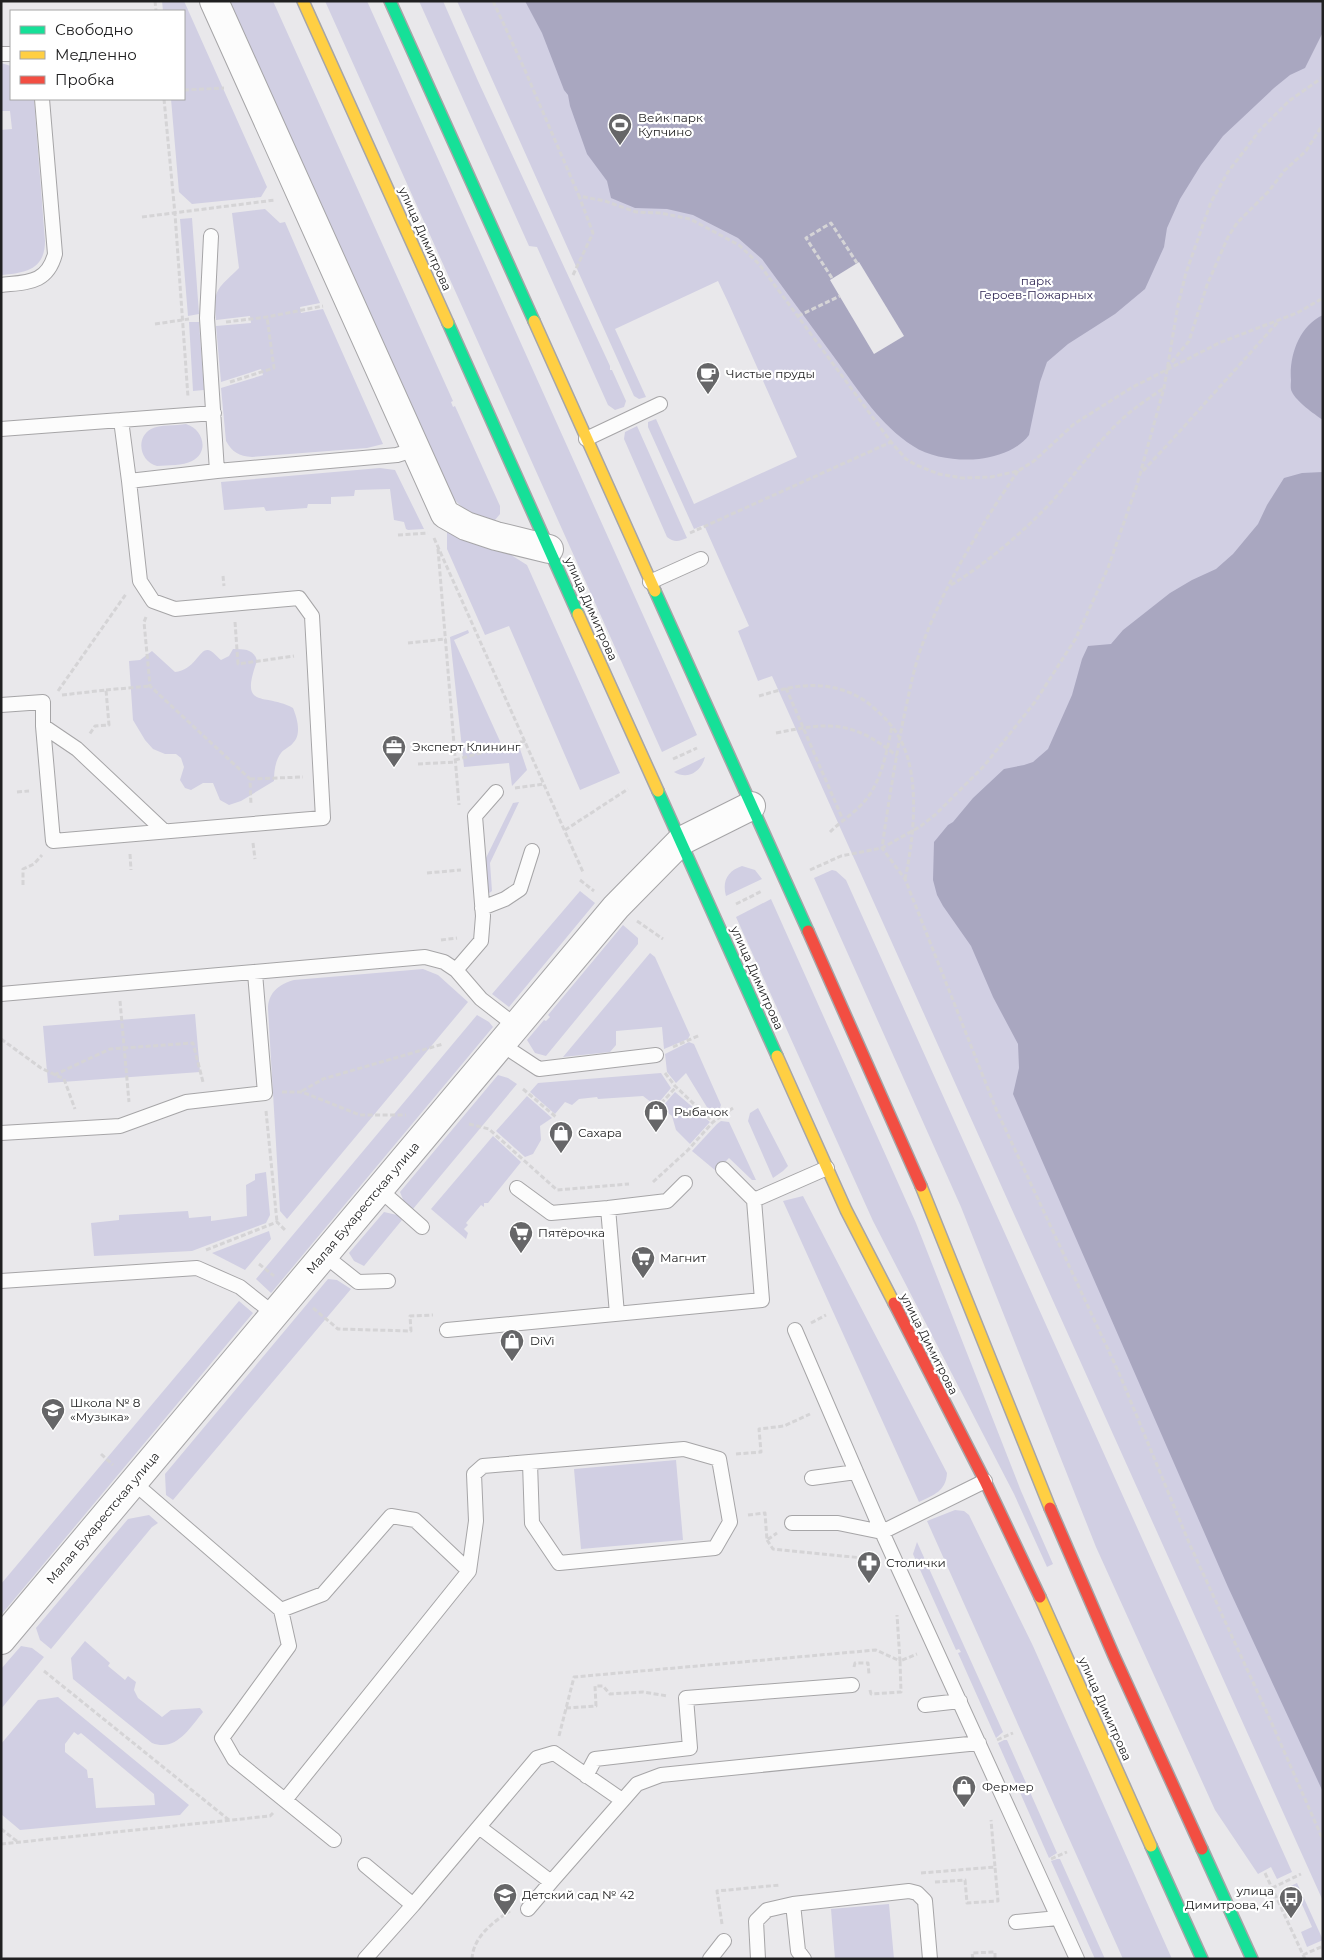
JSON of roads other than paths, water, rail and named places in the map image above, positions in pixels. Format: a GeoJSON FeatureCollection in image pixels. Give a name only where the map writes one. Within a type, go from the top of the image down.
{"type":"FeatureCollection","features":[{"type":"Feature","properties":{"kind":"street"},"geometry":{"type":"LineString","coordinates":[[214,1],[445,514],[466,526],[496,536],[549,549]]}},
{"type":"Feature","properties":{"kind":"street","name":"улица Димитрова"},"geometry":{"type":"LineString","coordinates":[[303,1],[827,1168],[855,1228],[985,1481],[1029,1573],[1202,1959]]}},
{"type":"Feature","properties":{"kind":"street"},"geometry":{"type":"LineString","coordinates":[[390,1],[916,1171],[1070,1555],[1252,1959]]}},
{"type":"Feature","properties":{"kind":"street","name":"Малая Бухарестская улица"},"geometry":{"type":"LineString","coordinates":[[1,1640],[616,907],[681,841],[751,806]]}},
{"type":"Feature","properties":{"kind":"lane"},"geometry":{"type":"LineString","coordinates":[[1,285],[32,282],[39,278],[49,268],[55,254],[42,100]]}},
{"type":"Feature","properties":{"kind":"lane"},"geometry":{"type":"LineString","coordinates":[[211,236],[208,321],[217,471]]}},
{"type":"Feature","properties":{"kind":"lane"},"geometry":{"type":"LineString","coordinates":[[586,438],[660,404]]}},
{"type":"Feature","properties":{"kind":"lane"},"geometry":{"type":"LineString","coordinates":[[1,429],[214,413]]}},
{"type":"Feature","properties":{"kind":"lane"},"geometry":{"type":"LineString","coordinates":[[1,705],[43,702],[43,726],[53,841],[323,818],[312,616],[299,598],[175,609],[153,601],[140,581],[121,420]]}},
{"type":"Feature","properties":{"kind":"lane"},"geometry":{"type":"LineString","coordinates":[[129,481],[397,455],[416,449]]}},
{"type":"Feature","properties":{"kind":"lane"},"geometry":{"type":"LineString","coordinates":[[650,582],[700,559]]}},
{"type":"Feature","properties":{"kind":"lane"},"geometry":{"type":"LineString","coordinates":[[43,726],[77,749],[164,832]]}},
{"type":"Feature","properties":{"kind":"lane"},"geometry":{"type":"LineString","coordinates":[[456,970],[481,940],[482,908],[475,816],[496,792]]}},
{"type":"Feature","properties":{"kind":"lane"},"geometry":{"type":"LineString","coordinates":[[482,908],[505,899],[520,889],[532,851]]}},
{"type":"Feature","properties":{"kind":"lane"},"geometry":{"type":"LineString","coordinates":[[1,994],[425,957],[444,962],[456,970],[482,999],[508,1035],[539,1069],[656,1055]]}},
{"type":"Feature","properties":{"kind":"lane"},"geometry":{"type":"LineString","coordinates":[[1,1133],[120,1126],[186,1102],[264,1093],[255,973]]}},
{"type":"Feature","properties":{"kind":"lane"},"geometry":{"type":"LineString","coordinates":[[754,1200],[827,1168]]}},
{"type":"Feature","properties":{"kind":"lane"},"geometry":{"type":"LineString","coordinates":[[447,1330],[762,1300],[754,1200],[724,1169]]}},
{"type":"Feature","properties":{"kind":"lane"},"geometry":{"type":"LineString","coordinates":[[517,1188],[551,1212],[667,1201],[686,1183]]}},
{"type":"Feature","properties":{"kind":"lane"},"geometry":{"type":"LineString","coordinates":[[379,1190],[422,1227]]}},
{"type":"Feature","properties":{"kind":"lane"},"geometry":{"type":"LineString","coordinates":[[608,1208],[617,1314]]}},
{"type":"Feature","properties":{"kind":"lane"},"geometry":{"type":"LineString","coordinates":[[324,1255],[358,1282],[388,1282]]}},
{"type":"Feature","properties":{"kind":"lane"},"geometry":{"type":"LineString","coordinates":[[1,1282],[197,1268],[240,1287],[274,1314]]}},
{"type":"Feature","properties":{"kind":"lane"},"geometry":{"type":"LineString","coordinates":[[795,1330],[826,1406],[882,1532],[1077,1959]]}},
{"type":"Feature","properties":{"kind":"lane"},"geometry":{"type":"LineString","coordinates":[[285,1800],[469,1571],[476,1521],[474,1474],[483,1466],[684,1449],[719,1459],[730,1522],[715,1548],[560,1563],[532,1523],[530,1463]]}},
{"type":"Feature","properties":{"kind":"lane"},"geometry":{"type":"LineString","coordinates":[[812,1478],[856,1472]]}},
{"type":"Feature","properties":{"kind":"lane"},"geometry":{"type":"LineString","coordinates":[[792,1523],[838,1523],[882,1532],[985,1481]]}},
{"type":"Feature","properties":{"kind":"lane"},"geometry":{"type":"LineString","coordinates":[[133,1482],[281,1610],[289,1646],[222,1738],[234,1759],[334,1840]]}},
{"type":"Feature","properties":{"kind":"lane"},"geometry":{"type":"LineString","coordinates":[[281,1610],[322,1594],[391,1516],[415,1520],[469,1571]]}},
{"type":"Feature","properties":{"kind":"lane"},"geometry":{"type":"LineString","coordinates":[[586,1776],[595,1759],[690,1748],[686,1698],[852,1685]]}},
{"type":"Feature","properties":{"kind":"lane"},"geometry":{"type":"LineString","coordinates":[[925,1705],[960,1702]]}},
{"type":"Feature","properties":{"kind":"lane"},"geometry":{"type":"LineString","coordinates":[[528,1909],[637,1784],[660,1776],[979,1743]]}},
{"type":"Feature","properties":{"kind":"lane"},"geometry":{"type":"LineString","coordinates":[[365,1959],[537,1758],[554,1754],[622,1800]]}},
{"type":"Feature","properties":{"kind":"lane"},"geometry":{"type":"LineString","coordinates":[[479,1827],[551,1882]]}},
{"type":"Feature","properties":{"kind":"lane"},"geometry":{"type":"LineString","coordinates":[[365,1865],[413,1905]]}},
{"type":"Feature","properties":{"kind":"lane"},"geometry":{"type":"LineString","coordinates":[[758,1959],[756,1921],[767,1910],[793,1904],[909,1891],[917,1893],[925,1901],[930,1959]]}},
{"type":"Feature","properties":{"kind":"lane"},"geometry":{"type":"LineString","coordinates":[[793,1904],[798,1951],[804,1959]]}},
{"type":"Feature","properties":{"kind":"lane"},"geometry":{"type":"LineString","coordinates":[[1016,1922],[1058,1918]]}},
{"type":"Feature","properties":{"kind":"lane"},"geometry":{"type":"LineString","coordinates":[[710,1959],[724,1941]]}},
{"type":"Feature","properties":{"kind":"place","name":"Вейк парк Купчино"},"geometry":{"type":"Point","coordinates":[620,146]}},
{"type":"Feature","properties":{"kind":"place","name":"Чистые пруды"},"geometry":{"type":"Point","coordinates":[708,395]}},
{"type":"Feature","properties":{"kind":"place","name":"Эксперт Клининг"},"geometry":{"type":"Point","coordinates":[394,768]}},
{"type":"Feature","properties":{"kind":"place","name":"Рыбачок"},"geometry":{"type":"Point","coordinates":[656,1133]}},
{"type":"Feature","properties":{"kind":"place","name":"Сахара"},"geometry":{"type":"Point","coordinates":[561,1154]}},
{"type":"Feature","properties":{"kind":"place","name":"Пятёрочка"},"geometry":{"type":"Point","coordinates":[521,1254]}},
{"type":"Feature","properties":{"kind":"place","name":"Магнит"},"geometry":{"type":"Point","coordinates":[643,1279]}},
{"type":"Feature","properties":{"kind":"place","name":"DiVi"},"geometry":{"type":"Point","coordinates":[512,1362]}},
{"type":"Feature","properties":{"kind":"place","name":"Школа № 8 «Музыка»"},"geometry":{"type":"Point","coordinates":[53,1431]}},
{"type":"Feature","properties":{"kind":"place","name":"Столички"},"geometry":{"type":"Point","coordinates":[869,1584]}},
{"type":"Feature","properties":{"kind":"place","name":"Фермер"},"geometry":{"type":"Point","coordinates":[964,1808]}},
{"type":"Feature","properties":{"kind":"place","name":"Детский сад № 42"},"geometry":{"type":"Point","coordinates":[505,1916]}},
{"type":"Feature","properties":{"kind":"place","name":"улица Димитрова, 41"},"geometry":{"type":"Point","coordinates":[1291,1919]}},
{"type":"Feature","properties":{"kind":"park label","name":"парк Героев-Пожарных"},"geometry":{"type":"Point","coordinates":[1036,288]}}]}
